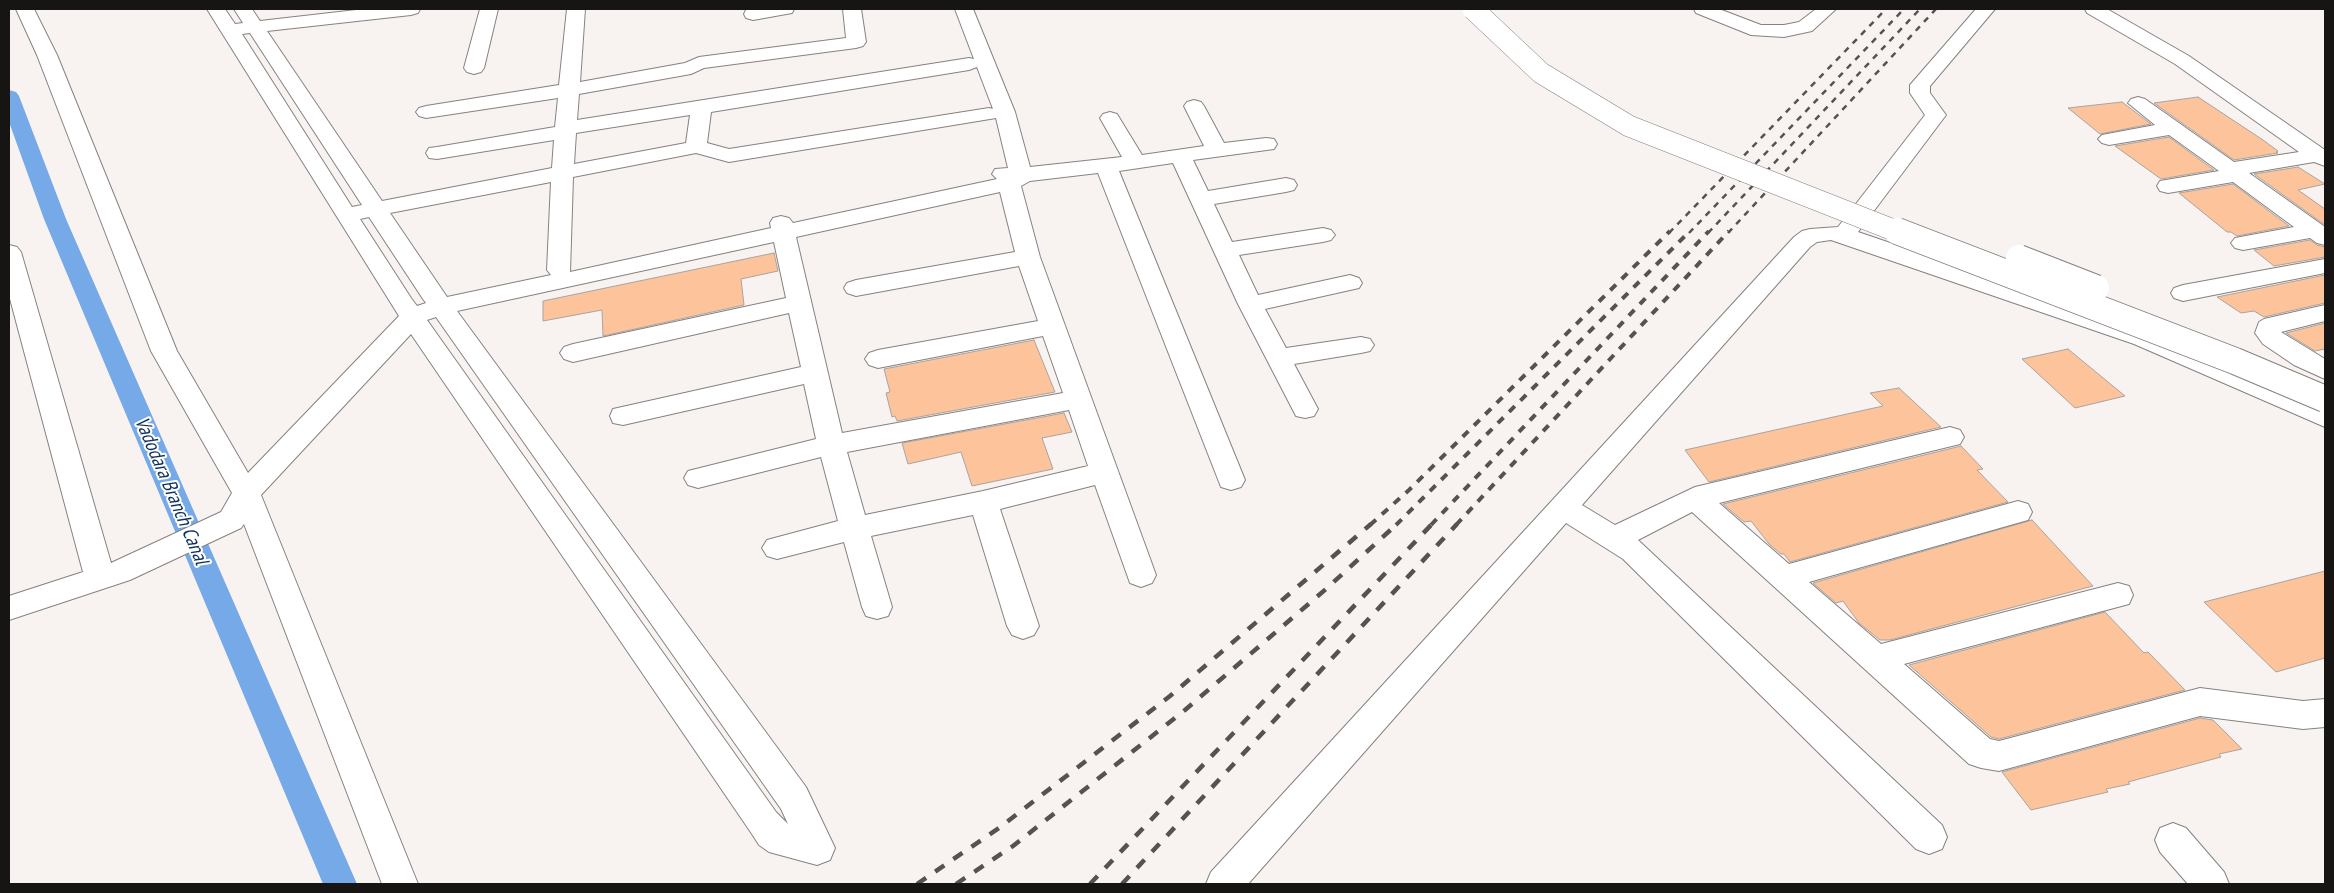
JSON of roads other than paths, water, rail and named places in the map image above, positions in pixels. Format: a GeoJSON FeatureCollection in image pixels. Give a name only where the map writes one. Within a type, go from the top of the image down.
{"type":"FeatureCollection","features":[{"type":"Feature","properties":{"kind":"street"},"geometry":{"type":"LineString","coordinates":[[25,9],[47,56],[164,351],[246,493],[400,884]]}},
{"type":"Feature","properties":{"kind":"street"},"geometry":{"type":"LineString","coordinates":[[250,20],[367,9]]}},
{"type":"Feature","properties":{"kind":"street"},"geometry":{"type":"LineString","coordinates":[[250,20],[437,300],[794,798],[817,848],[782,840],[772,833],[764,823],[407,310],[225,22],[250,20],[412,9]]}},
{"type":"Feature","properties":{"kind":"street"},"geometry":{"type":"LineString","coordinates":[[474,68],[489,9]]}},
{"type":"Feature","properties":{"kind":"street"},"geometry":{"type":"LineString","coordinates":[[559,270],[562,173],[576,9]]}},
{"type":"Feature","properties":{"kind":"street"},"geometry":{"type":"LineString","coordinates":[[753,14],[786,9]]}},
{"type":"Feature","properties":{"kind":"street"},"geometry":{"type":"LineString","coordinates":[[426,112],[569,90],[692,68],[699,63],[856,42],[852,9]]}},
{"type":"Feature","properties":{"kind":"street"},"geometry":{"type":"LineString","coordinates":[[947,9],[988,114],[1002,166],[1009,177]]}},
{"type":"Feature","properties":{"kind":"street"},"geometry":{"type":"LineString","coordinates":[[964,9],[1005,112],[1009,177],[1028,257],[1141,575]]}},
{"type":"Feature","properties":{"kind":"street"},"geometry":{"type":"LineString","coordinates":[[1473,9],[1541,73],[1629,126],[2235,361],[2325,399]]}},
{"type":"Feature","properties":{"kind":"street"},"geometry":{"type":"LineString","coordinates":[[1495,9],[1537,49],[1574,78],[1630,109],[1698,140],[2058,272],[2325,381]]}},
{"type":"Feature","properties":{"kind":"street"},"geometry":{"type":"LineString","coordinates":[[1703,9],[1758,31],[1784,32],[1806,27],[1827,9]]}},
{"type":"Feature","properties":{"kind":"street"},"geometry":{"type":"LineString","coordinates":[[1844,235],[1936,114],[1920,93],[1920,84],[1986,9]]}},
{"type":"Feature","properties":{"kind":"street"},"geometry":{"type":"LineString","coordinates":[[2094,9],[2182,60],[2321,158]]}},
{"type":"Feature","properties":{"kind":"street"},"geometry":{"type":"LineString","coordinates":[[437,153],[701,107],[969,64]]}},
{"type":"Feature","properties":{"kind":"street"},"geometry":{"type":"LineString","coordinates":[[2138,103],[2320,234]]}},
{"type":"Feature","properties":{"kind":"street"},"geometry":{"type":"LineString","coordinates":[[1194,106],[1217,151]]}},
{"type":"Feature","properties":{"kind":"street"},"geometry":{"type":"LineString","coordinates":[[696,147],[701,107]]}},
{"type":"Feature","properties":{"kind":"street"},"geometry":{"type":"LineString","coordinates":[[346,215],[375,207],[696,147],[729,156],[988,114]]}},
{"type":"Feature","properties":{"kind":"street"},"geometry":{"type":"LineString","coordinates":[[1110,118],[1135,162]]}},
{"type":"Feature","properties":{"kind":"street"},"geometry":{"type":"LineString","coordinates":[[2109,139],[2173,128]]}},
{"type":"Feature","properties":{"kind":"street"},"geometry":{"type":"LineString","coordinates":[[437,300],[782,228],[1009,177],[1266,144]]}},
{"type":"Feature","properties":{"kind":"street"},"geometry":{"type":"LineString","coordinates":[[1180,156],[1250,304],[1305,409]]}},
{"type":"Feature","properties":{"kind":"street"},"geometry":{"type":"LineString","coordinates":[[2168,186],[2233,172],[2321,158]]}},
{"type":"Feature","properties":{"kind":"street"},"geometry":{"type":"LineString","coordinates":[[1106,166],[1231,480]]}},
{"type":"Feature","properties":{"kind":"street"},"geometry":{"type":"LineString","coordinates":[[1200,199],[1286,185]]}},
{"type":"Feature","properties":{"kind":"street"},"geometry":{"type":"LineString","coordinates":[[9,608],[110,575],[232,520],[246,493],[407,310],[437,300],[559,270],[782,228]]}},
{"type":"Feature","properties":{"kind":"street"},"geometry":{"type":"LineString","coordinates":[[782,228],[831,445],[878,607]]}},
{"type":"Feature","properties":{"kind":"street"},"geometry":{"type":"LineString","coordinates":[[1224,884],[1802,242],[1819,233],[1844,235],[2143,338],[2325,418]]}},
{"type":"Feature","properties":{"kind":"street"},"geometry":{"type":"LineString","coordinates":[[2243,243],[2320,234]]}},
{"type":"Feature","properties":{"kind":"street"},"geometry":{"type":"LineString","coordinates":[[1224,250],[1323,235]]}},
{"type":"Feature","properties":{"kind":"street"},"geometry":{"type":"LineString","coordinates":[[9,252],[110,575]]}},
{"type":"Feature","properties":{"kind":"street"},"geometry":{"type":"LineString","coordinates":[[856,288],[1028,257]]}},
{"type":"Feature","properties":{"kind":"street"},"geometry":{"type":"LineString","coordinates":[[2183,293],[2325,266]]}},
{"type":"Feature","properties":{"kind":"street"},"geometry":{"type":"LineString","coordinates":[[1250,304],[1350,283]]}},
{"type":"Feature","properties":{"kind":"street"},"geometry":{"type":"LineString","coordinates":[[573,353],[800,304]]}},
{"type":"Feature","properties":{"kind":"street"},"geometry":{"type":"LineString","coordinates":[[2325,313],[2273,325],[2268,328],[2268,332],[2272,338],[2303,359],[2325,370]]}},
{"type":"Feature","properties":{"kind":"street"},"geometry":{"type":"LineString","coordinates":[[878,360],[1053,326]]}},
{"type":"Feature","properties":{"kind":"street"},"geometry":{"type":"LineString","coordinates":[[1278,358],[1361,345]]}},
{"type":"Feature","properties":{"kind":"street"},"geometry":{"type":"LineString","coordinates":[[623,416],[815,373]]}},
{"type":"Feature","properties":{"kind":"street"},"geometry":{"type":"LineString","coordinates":[[698,478],[831,445],[1079,399]]}},
{"type":"Feature","properties":{"kind":"street"},"geometry":{"type":"LineString","coordinates":[[1614,539],[1695,498],[1950,437]]}},
{"type":"Feature","properties":{"kind":"street"},"geometry":{"type":"LineString","coordinates":[[777,548],[855,528],[984,502],[1104,472]]}},
{"type":"Feature","properties":{"kind":"street"},"geometry":{"type":"LineString","coordinates":[[1695,498],[1972,747],[1981,753],[1999,756],[2200,702],[2303,715],[2325,713]]}},
{"type":"Feature","properties":{"kind":"street"},"geometry":{"type":"LineString","coordinates":[[984,502],[1023,626]]}},
{"type":"Feature","properties":{"kind":"street"},"geometry":{"type":"LineString","coordinates":[[1563,507],[1633,551],[1929,837]]}},
{"type":"Feature","properties":{"kind":"street"},"geometry":{"type":"LineString","coordinates":[[1782,576],[2018,512]]}},
{"type":"Feature","properties":{"kind":"street"},"geometry":{"type":"LineString","coordinates":[[1874,659],[2118,595]]}},
{"type":"Feature","properties":{"kind":"street"},"geometry":{"type":"LineString","coordinates":[[2173,840],[2210,884]]}},
{"type":"Feature","properties":{"kind":"waterway","name":"Vadodara Branch Canal"},"geometry":{"type":"LineString","coordinates":[[9,96],[55,219],[340,884]]}},
{"type":"Feature","properties":{"kind":"railway"},"geometry":{"type":"LineString","coordinates":[[1669,233],[1886,9]]}},
{"type":"Feature","properties":{"kind":"railway"},"geometry":{"type":"LineString","coordinates":[[1689,233],[1904,9]]}},
{"type":"Feature","properties":{"kind":"railway"},"geometry":{"type":"LineString","coordinates":[[1708,233],[1920,9]]}},
{"type":"Feature","properties":{"kind":"railway"},"geometry":{"type":"LineString","coordinates":[[1728,233],[1936,9]]}},
{"type":"Feature","properties":{"kind":"railway"},"geometry":{"type":"LineString","coordinates":[[1370,525],[1409,490],[1670,231]]}},
{"type":"Feature","properties":{"kind":"railway"},"geometry":{"type":"LineString","coordinates":[[1397,524],[1690,231]]}},
{"type":"Feature","properties":{"kind":"railway"},"geometry":{"type":"LineString","coordinates":[[1431,525],[1709,231]]}},
{"type":"Feature","properties":{"kind":"railway"},"geometry":{"type":"LineString","coordinates":[[1456,525],[1729,231]]}},
{"type":"Feature","properties":{"kind":"railway"},"geometry":{"type":"LineString","coordinates":[[917,884],[999,828],[1170,696],[1371,524]]}},
{"type":"Feature","properties":{"kind":"railway"},"geometry":{"type":"LineString","coordinates":[[956,884],[1013,846],[1185,710],[1326,589],[1397,524]]}},
{"type":"Feature","properties":{"kind":"railway"},"geometry":{"type":"LineString","coordinates":[[1090,884],[1432,524]]}},
{"type":"Feature","properties":{"kind":"railway"},"geometry":{"type":"LineString","coordinates":[[1122,884],[1457,524]]}}]}
